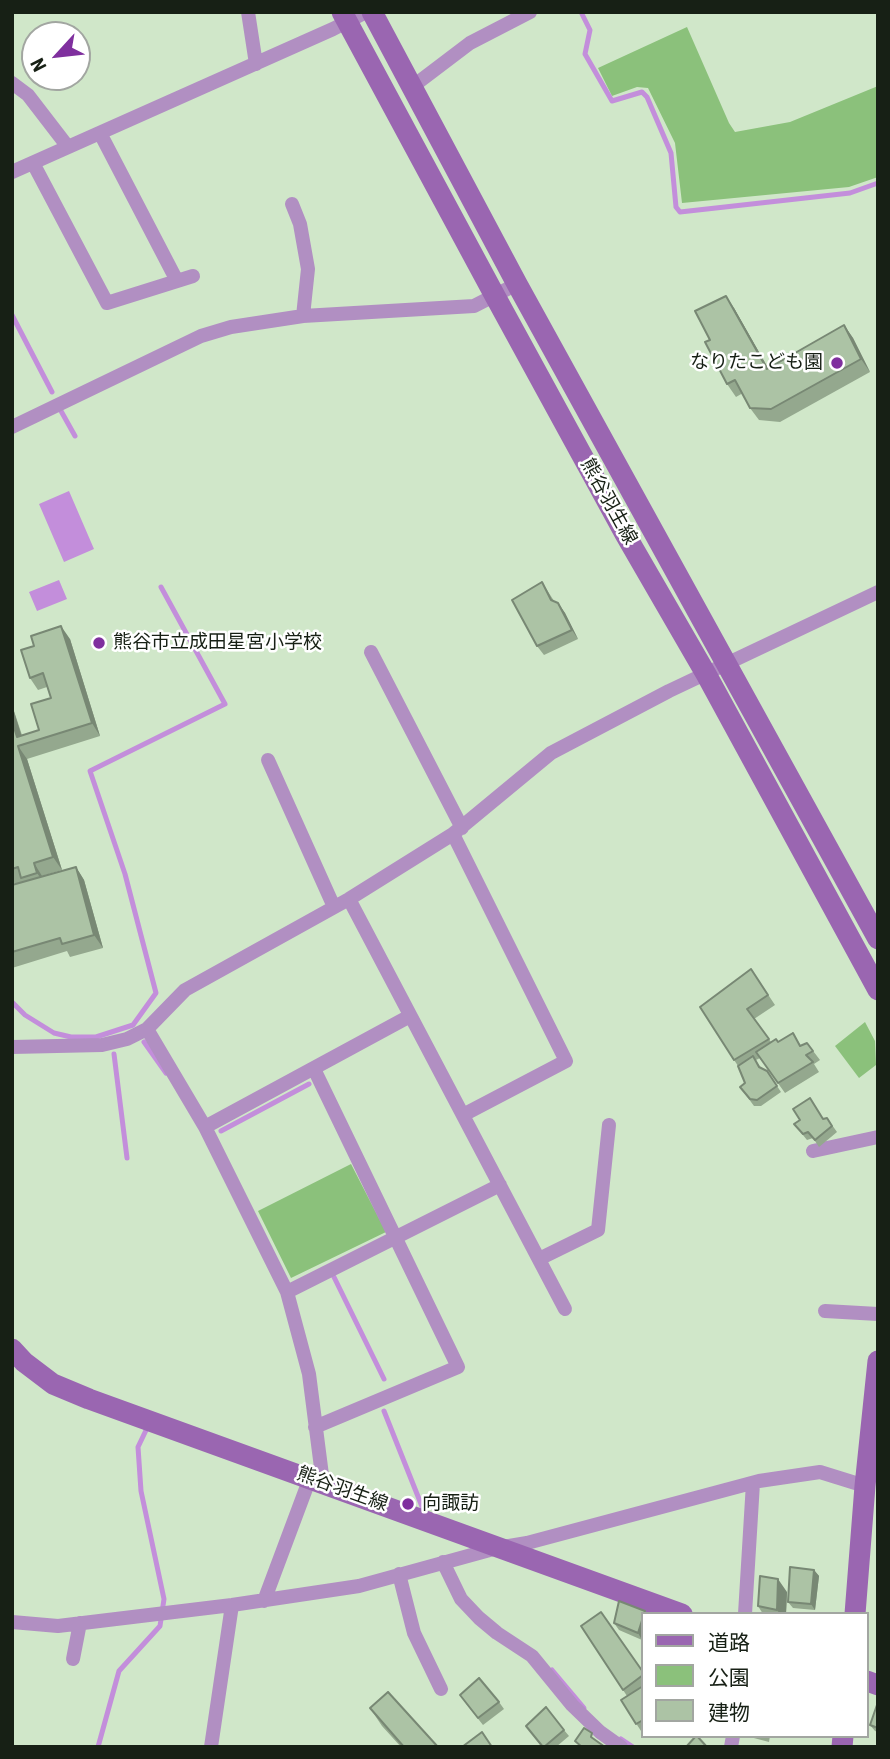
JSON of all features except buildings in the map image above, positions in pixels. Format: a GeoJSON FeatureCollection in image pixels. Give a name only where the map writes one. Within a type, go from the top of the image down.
{"type":"FeatureCollection","features":[{"type":"Feature","properties":{"kind":"main road","name":"熊谷羽生線"},"geometry":{"type":"LineString","coordinates":[[372,12],[517,284],[878,939]]}},
{"type":"Feature","properties":{"kind":"main road","name":"熊谷羽生線"},"geometry":{"type":"LineString","coordinates":[[352,16],[495,296],[878,990]]}},
{"type":"Feature","properties":{"kind":"main road"},"geometry":{"type":"LineString","coordinates":[[852,892],[867,902],[878,902]]}},
{"type":"Feature","properties":{"kind":"main road","name":"熊谷羽生線"},"geometry":{"type":"LineString","coordinates":[[12,1349],[53,1384],[676,1612]]}},
{"type":"Feature","properties":{"kind":"main road"},"geometry":{"type":"LineString","coordinates":[[855,1612],[864,1486],[873,1448],[878,1361]]}},
{"type":"Feature","properties":{"kind":"street"},"geometry":{"type":"LineString","coordinates":[[248,12],[256,64]]}},
{"type":"Feature","properties":{"kind":"street"},"geometry":{"type":"LineString","coordinates":[[412,87],[470,43],[530,12]]}},
{"type":"Feature","properties":{"kind":"street"},"geometry":{"type":"LineString","coordinates":[[12,172],[256,64],[352,16]]}},
{"type":"Feature","properties":{"kind":"street"},"geometry":{"type":"LineString","coordinates":[[12,83],[28,96],[68,147]]}},
{"type":"Feature","properties":{"kind":"street"},"geometry":{"type":"LineString","coordinates":[[100,133],[176,279]]}},
{"type":"Feature","properties":{"kind":"street"},"geometry":{"type":"LineString","coordinates":[[33,163],[107,303],[192,276]]}},
{"type":"Feature","properties":{"kind":"street"},"geometry":{"type":"LineString","coordinates":[[292,204],[300,224],[308,269],[303,316]]}},
{"type":"Feature","properties":{"kind":"street"},"geometry":{"type":"LineString","coordinates":[[12,427],[201,336],[231,327],[303,316],[474,306],[517,284]]}},
{"type":"Feature","properties":{"kind":"street"},"geometry":{"type":"LineString","coordinates":[[12,1046],[102,1045],[127,1039],[147,1029],[185,990],[349,900],[458,831],[551,752],[669,691],[878,592]]}},
{"type":"Feature","properties":{"kind":"street"},"geometry":{"type":"LineString","coordinates":[[372,652],[566,1061],[463,1115]]}},
{"type":"Feature","properties":{"kind":"street"},"geometry":{"type":"LineString","coordinates":[[268,760],[334,907]]}},
{"type":"Feature","properties":{"kind":"street"},"geometry":{"type":"LineString","coordinates":[[349,900],[565,1309]]}},
{"type":"Feature","properties":{"kind":"street"},"geometry":{"type":"LineString","coordinates":[[205,1126],[410,1016]]}},
{"type":"Feature","properties":{"kind":"street"},"geometry":{"type":"LineString","coordinates":[[147,1029],[205,1126],[287,1292],[309,1374],[317,1480],[264,1601]]}},
{"type":"Feature","properties":{"kind":"street"},"geometry":{"type":"LineString","coordinates":[[314,1069],[458,1367],[315,1427]]}},
{"type":"Feature","properties":{"kind":"street"},"geometry":{"type":"LineString","coordinates":[[539,1259],[598,1230],[609,1125]]}},
{"type":"Feature","properties":{"kind":"street"},"geometry":{"type":"LineString","coordinates":[[813,1151],[878,1138]]}},
{"type":"Feature","properties":{"kind":"street"},"geometry":{"type":"LineString","coordinates":[[287,1292],[500,1185]]}},
{"type":"Feature","properties":{"kind":"street"},"geometry":{"type":"LineString","coordinates":[[825,1311],[878,1314]]}},
{"type":"Feature","properties":{"kind":"street"},"geometry":{"type":"LineString","coordinates":[[12,1622],[58,1626],[264,1601],[359,1586],[753,1483],[820,1472],[864,1486]]}},
{"type":"Feature","properties":{"kind":"street"},"geometry":{"type":"LineString","coordinates":[[745,1612],[753,1483]]}},
{"type":"Feature","properties":{"kind":"street"},"geometry":{"type":"LineString","coordinates":[[443,1562],[461,1599],[479,1618],[533,1656],[572,1704],[600,1732],[621,1747]]}},
{"type":"Feature","properties":{"kind":"street"},"geometry":{"type":"LineString","coordinates":[[399,1574],[414,1633],[441,1689]]}},
{"type":"Feature","properties":{"kind":"street"},"geometry":{"type":"LineString","coordinates":[[211,1747],[232,1605]]}},
{"type":"Feature","properties":{"kind":"street"},"geometry":{"type":"LineString","coordinates":[[73,1659],[80,1623]]}},
{"type":"Feature","properties":{"kind":"green space"},"geometry":{"type":"Polygon","coordinates":[[[687,27],[735,132],[790,122],[878,86],[878,177],[849,187],[682,203],[675,143],[648,88],[637,87],[612,96],[598,68],[687,27]]]}},
{"type":"Feature","properties":{"kind":"green space"},"geometry":{"type":"Polygon","coordinates":[[[865,1022],[875,1041],[876,1065],[859,1078],[835,1046],[865,1022]]]}},
{"type":"Feature","properties":{"kind":"green space"},"geometry":{"type":"Polygon","coordinates":[[[351,1164],[386,1232],[291,1278],[258,1211],[351,1164]]]}},
{"type":"Feature","properties":{"kind":"shaded area"},"geometry":{"type":"Polygon","coordinates":[[[69,491],[94,549],[64,562],[39,504],[69,491]]]}},
{"type":"Feature","properties":{"kind":"shaded area"},"geometry":{"type":"Polygon","coordinates":[[[59,580],[67,599],[37,611],[29,592],[59,580]]]}},
{"type":"Feature","properties":{"kind":"waterway"},"geometry":{"type":"LineString","coordinates":[[581,12],[590,30],[585,54],[612,101],[642,92],[647,97],[671,153],[676,207],[680,212],[850,193],[878,183]]}},
{"type":"Feature","properties":{"kind":"waterway"},"geometry":{"type":"LineString","coordinates":[[12,315],[52,392]]}},
{"type":"Feature","properties":{"kind":"waterway"},"geometry":{"type":"LineString","coordinates":[[61,411],[75,436]]}},
{"type":"Feature","properties":{"kind":"waterway"},"geometry":{"type":"LineString","coordinates":[[12,1002],[25,1015],[54,1033],[71,1037],[96,1037],[133,1025],[156,993],[125,874],[90,771],[225,704],[161,587]]}},
{"type":"Feature","properties":{"kind":"waterway"},"geometry":{"type":"LineString","coordinates":[[144,1042],[166,1073]]}},
{"type":"Feature","properties":{"kind":"waterway"},"geometry":{"type":"LineString","coordinates":[[114,1054],[127,1158]]}},
{"type":"Feature","properties":{"kind":"waterway"},"geometry":{"type":"LineString","coordinates":[[221,1131],[309,1084]]}},
{"type":"Feature","properties":{"kind":"waterway"},"geometry":{"type":"LineString","coordinates":[[332,1273],[384,1379]]}},
{"type":"Feature","properties":{"kind":"waterway"},"geometry":{"type":"LineString","coordinates":[[384,1411],[423,1509]]}},
{"type":"Feature","properties":{"kind":"waterway"},"geometry":{"type":"LineString","coordinates":[[98,1747],[119,1671],[160,1626],[164,1599],[141,1491],[138,1447],[149,1424]]}},
{"type":"Feature","properties":{"kind":"waterway"},"geometry":{"type":"LineString","coordinates":[[552,1670],[584,1708]]}},
{"type":"Feature","properties":{"kind":"waterway"},"geometry":{"type":"LineString","coordinates":[[621,1739],[633,1747]]}},
{"type":"Feature","properties":{"kind":"place","name":"なりたこども園"},"geometry":{"type":"Point","coordinates":[837,363]}},
{"type":"Feature","properties":{"kind":"place","name":"熊谷市立成田星宮小学校"},"geometry":{"type":"Point","coordinates":[99,643]}},
{"type":"Feature","properties":{"kind":"place","name":"向諏訪"},"geometry":{"type":"Point","coordinates":[408,1504]}}]}
